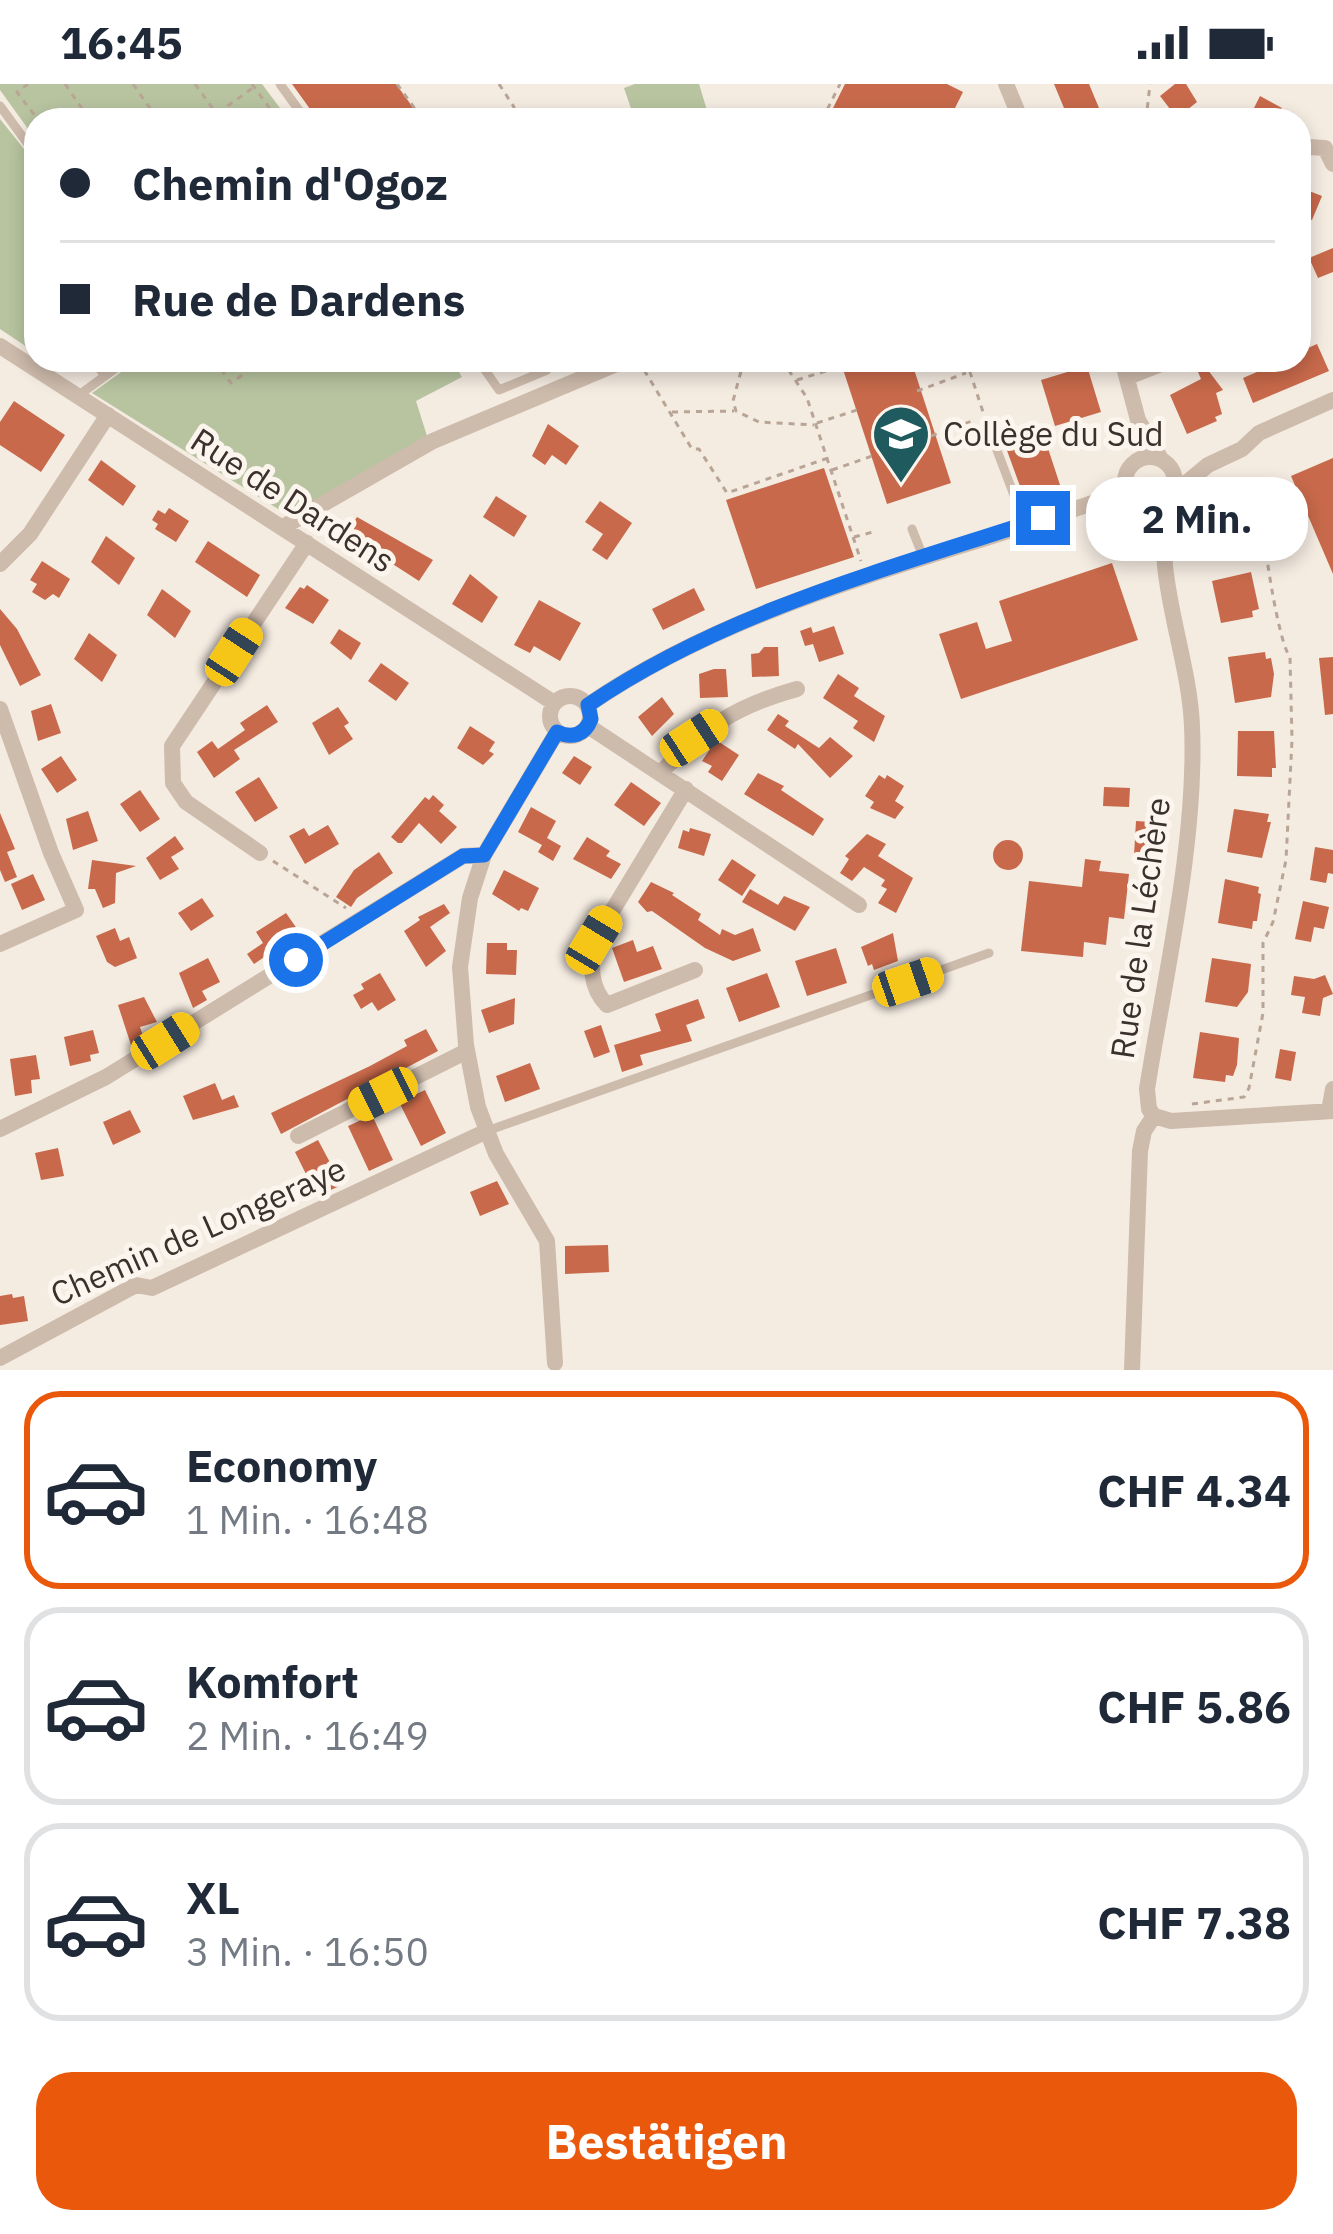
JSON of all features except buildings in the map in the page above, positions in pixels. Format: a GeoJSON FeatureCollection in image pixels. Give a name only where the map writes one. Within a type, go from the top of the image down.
{"type":"FeatureCollection","features":[{"type":"Feature","properties":{"kind":"street"},"geometry":{"type":"LineString","coordinates":[[1311,146],[1325,148],[1333,164]]}},
{"type":"Feature","properties":{"kind":"street","name":"Rue de Dardens"},"geometry":{"type":"LineString","coordinates":[[42,372],[554,704]]}},
{"type":"Feature","properties":{"kind":"street"},"geometry":{"type":"LineString","coordinates":[[283,527],[434,441],[602,372]]}},
{"type":"Feature","properties":{"kind":"street"},"geometry":{"type":"LineString","coordinates":[[1126,372],[1138,420],[1175,479],[1170,497]]}},
{"type":"Feature","properties":{"kind":"street"},"geometry":{"type":"LineString","coordinates":[[588,705],[644,667],[727,626],[1025,524],[1131,497],[1153,507],[1208,465],[1243,449],[1259,433],[1333,400]]}},
{"type":"Feature","properties":{"kind":"street"},"geometry":{"type":"LineString","coordinates":[[0,564],[30,534],[108,415]]}},
{"type":"Feature","properties":{"kind":"street"},"geometry":{"type":"LineString","coordinates":[[1131,497],[1127,470],[1138,420]]}},
{"type":"Feature","properties":{"kind":"street"},"geometry":{"type":"LineString","coordinates":[[1127,470],[1139,459],[1208,465]]}},
{"type":"Feature","properties":{"kind":"street","name":"Rue de la Léchère"},"geometry":{"type":"LineString","coordinates":[[1131,497],[1167,563]]}},
{"type":"Feature","properties":{"kind":"street","name":"Rue de la Léchère"},"geometry":{"type":"LineString","coordinates":[[1132,1370],[1140,1151],[1144,1131],[1154,1116],[1147,1089],[1179,881],[1192,749],[1189,683],[1167,563],[1164,527],[1170,497]]}},
{"type":"Feature","properties":{"kind":"street"},"geometry":{"type":"LineString","coordinates":[[260,853],[186,802],[173,783],[172,746],[307,544]]}},
{"type":"Feature","properties":{"kind":"street"},"geometry":{"type":"LineString","coordinates":[[660,773],[694,738],[751,702],[796,689]]}},
{"type":"Feature","properties":{"kind":"street"},"geometry":{"type":"LineString","coordinates":[[557,732],[550,718],[554,704],[570,695],[588,705]]}},
{"type":"Feature","properties":{"kind":"street"},"geometry":{"type":"LineString","coordinates":[[588,705],[588,726]]}},
{"type":"Feature","properties":{"kind":"street"},"geometry":{"type":"LineString","coordinates":[[0,709],[76,910],[0,944]]}},
{"type":"Feature","properties":{"kind":"street"},"geometry":{"type":"LineString","coordinates":[[557,732],[574,736],[588,726]]}},
{"type":"Feature","properties":{"kind":"street"},"geometry":{"type":"LineString","coordinates":[[588,726],[860,905]]}},
{"type":"Feature","properties":{"kind":"street"},"geometry":{"type":"LineString","coordinates":[[555,1363],[548,1241],[496,1154],[478,1107],[467,1051],[460,967],[470,898],[484,855],[557,732]]}},
{"type":"Feature","properties":{"kind":"street"},"geometry":{"type":"LineString","coordinates":[[686,789],[594,940],[591,968],[596,994],[607,1005],[695,970]]}},
{"type":"Feature","properties":{"kind":"street"},"geometry":{"type":"LineString","coordinates":[[0,1130],[106,1077],[463,856],[484,855]]}},
{"type":"Feature","properties":{"kind":"street"},"geometry":{"type":"LineString","coordinates":[[298,1136],[467,1051]]}},
{"type":"Feature","properties":{"kind":"street"},"geometry":{"type":"LineString","coordinates":[[1154,1116],[1171,1121],[1331,1111],[1333,1089]]}},
{"type":"Feature","properties":{"kind":"street","name":"Chemin de Longeraye"},"geometry":{"type":"LineString","coordinates":[[0,1358],[136,1285],[152,1288],[487,1131]]}},
{"type":"Feature","properties":{"kind":"lane"},"geometry":{"type":"LineString","coordinates":[[0,106],[24,139]]}},
{"type":"Feature","properties":{"kind":"lane"},"geometry":{"type":"LineString","coordinates":[[102,372],[105,376]]}},
{"type":"Feature","properties":{"kind":"lane"},"geometry":{"type":"LineString","coordinates":[[79,395],[110,372]]}},
{"type":"Feature","properties":{"kind":"lane"},"geometry":{"type":"LineString","coordinates":[[486,372],[499,390],[542,372]]}},
{"type":"Feature","properties":{"kind":"lane"},"geometry":{"type":"LineString","coordinates":[[985,420],[1025,524]]}},
{"type":"Feature","properties":{"kind":"lane"},"geometry":{"type":"LineString","coordinates":[[912,529],[924,559]]}},
{"type":"Feature","properties":{"kind":"lane"},"geometry":{"type":"LineString","coordinates":[[487,1131],[989,953]]}},
{"type":"Feature","properties":{"kind":"path"},"geometry":{"type":"LineString","coordinates":[[28,84],[17,92],[29,108]]}},
{"type":"Feature","properties":{"kind":"path"},"geometry":{"type":"LineString","coordinates":[[225,108],[253,86]]}},
{"type":"Feature","properties":{"kind":"path"},"geometry":{"type":"LineString","coordinates":[[223,372],[231,383],[246,372]]}},
{"type":"Feature","properties":{"kind":"path"},"geometry":{"type":"LineString","coordinates":[[638,372],[727,493],[828,458]]}},
{"type":"Feature","properties":{"kind":"path"},"geometry":{"type":"LineString","coordinates":[[736,411],[733,401],[741,372]]}},
{"type":"Feature","properties":{"kind":"path"},"geometry":{"type":"LineString","coordinates":[[790,372],[807,398],[863,568]]}},
{"type":"Feature","properties":{"kind":"path"},"geometry":{"type":"LineString","coordinates":[[796,380],[822,372]]}},
{"type":"Feature","properties":{"kind":"path"},"geometry":{"type":"LineString","coordinates":[[917,391],[970,372],[985,420],[931,436]]}},
{"type":"Feature","properties":{"kind":"path"},"geometry":{"type":"LineString","coordinates":[[671,412],[736,411],[759,422],[816,424],[860,409]]}},
{"type":"Feature","properties":{"kind":"path"},"geometry":{"type":"LineString","coordinates":[[831,471],[875,454]]}},
{"type":"Feature","properties":{"kind":"path"},"geometry":{"type":"LineString","coordinates":[[1191,1112],[1192,1101],[1244,1097],[1250,1088],[1263,1013],[1263,944],[1278,905],[1286,860],[1292,740],[1290,657],[1283,649],[1278,623],[1260,477]]}},
{"type":"Feature","properties":{"kind":"path"},"geometry":{"type":"LineString","coordinates":[[853,538],[873,532]]}},
{"type":"Feature","properties":{"kind":"path"},"geometry":{"type":"LineString","coordinates":[[260,853],[363,919]]}},
{"type":"Feature","properties":{"kind":"green space"},"geometry":{"type":"Polygon","coordinates":[[[0,84],[262,84],[280,108],[24,108],[24,123],[0,84]]]}},
{"type":"Feature","properties":{"kind":"green space"},"geometry":{"type":"Polygon","coordinates":[[[699,84],[706,108],[631,108],[624,88],[699,84]]]}},
{"type":"Feature","properties":{"kind":"green space"},"geometry":{"type":"Polygon","coordinates":[[[0,119],[24,149],[24,345],[0,329],[0,119]]]}},
{"type":"Feature","properties":{"kind":"green space"},"geometry":{"type":"Polygon","coordinates":[[[121,372],[459,372],[462,377],[416,401],[427,436],[291,517],[92,393],[121,372]]]}},
{"type":"Feature","properties":{"kind":"place","name":"Collège du Sud"},"geometry":{"type":"Point","coordinates":[901,485]}},
{"type":"Feature","properties":{"kind":"route"},"geometry":{"type":"LineString","coordinates":[[296,960],[463,856],[484,855],[557,732],[565,736],[582,732],[591,719],[588,705],[644,667],[727,626],[1043,518]]}}]}
